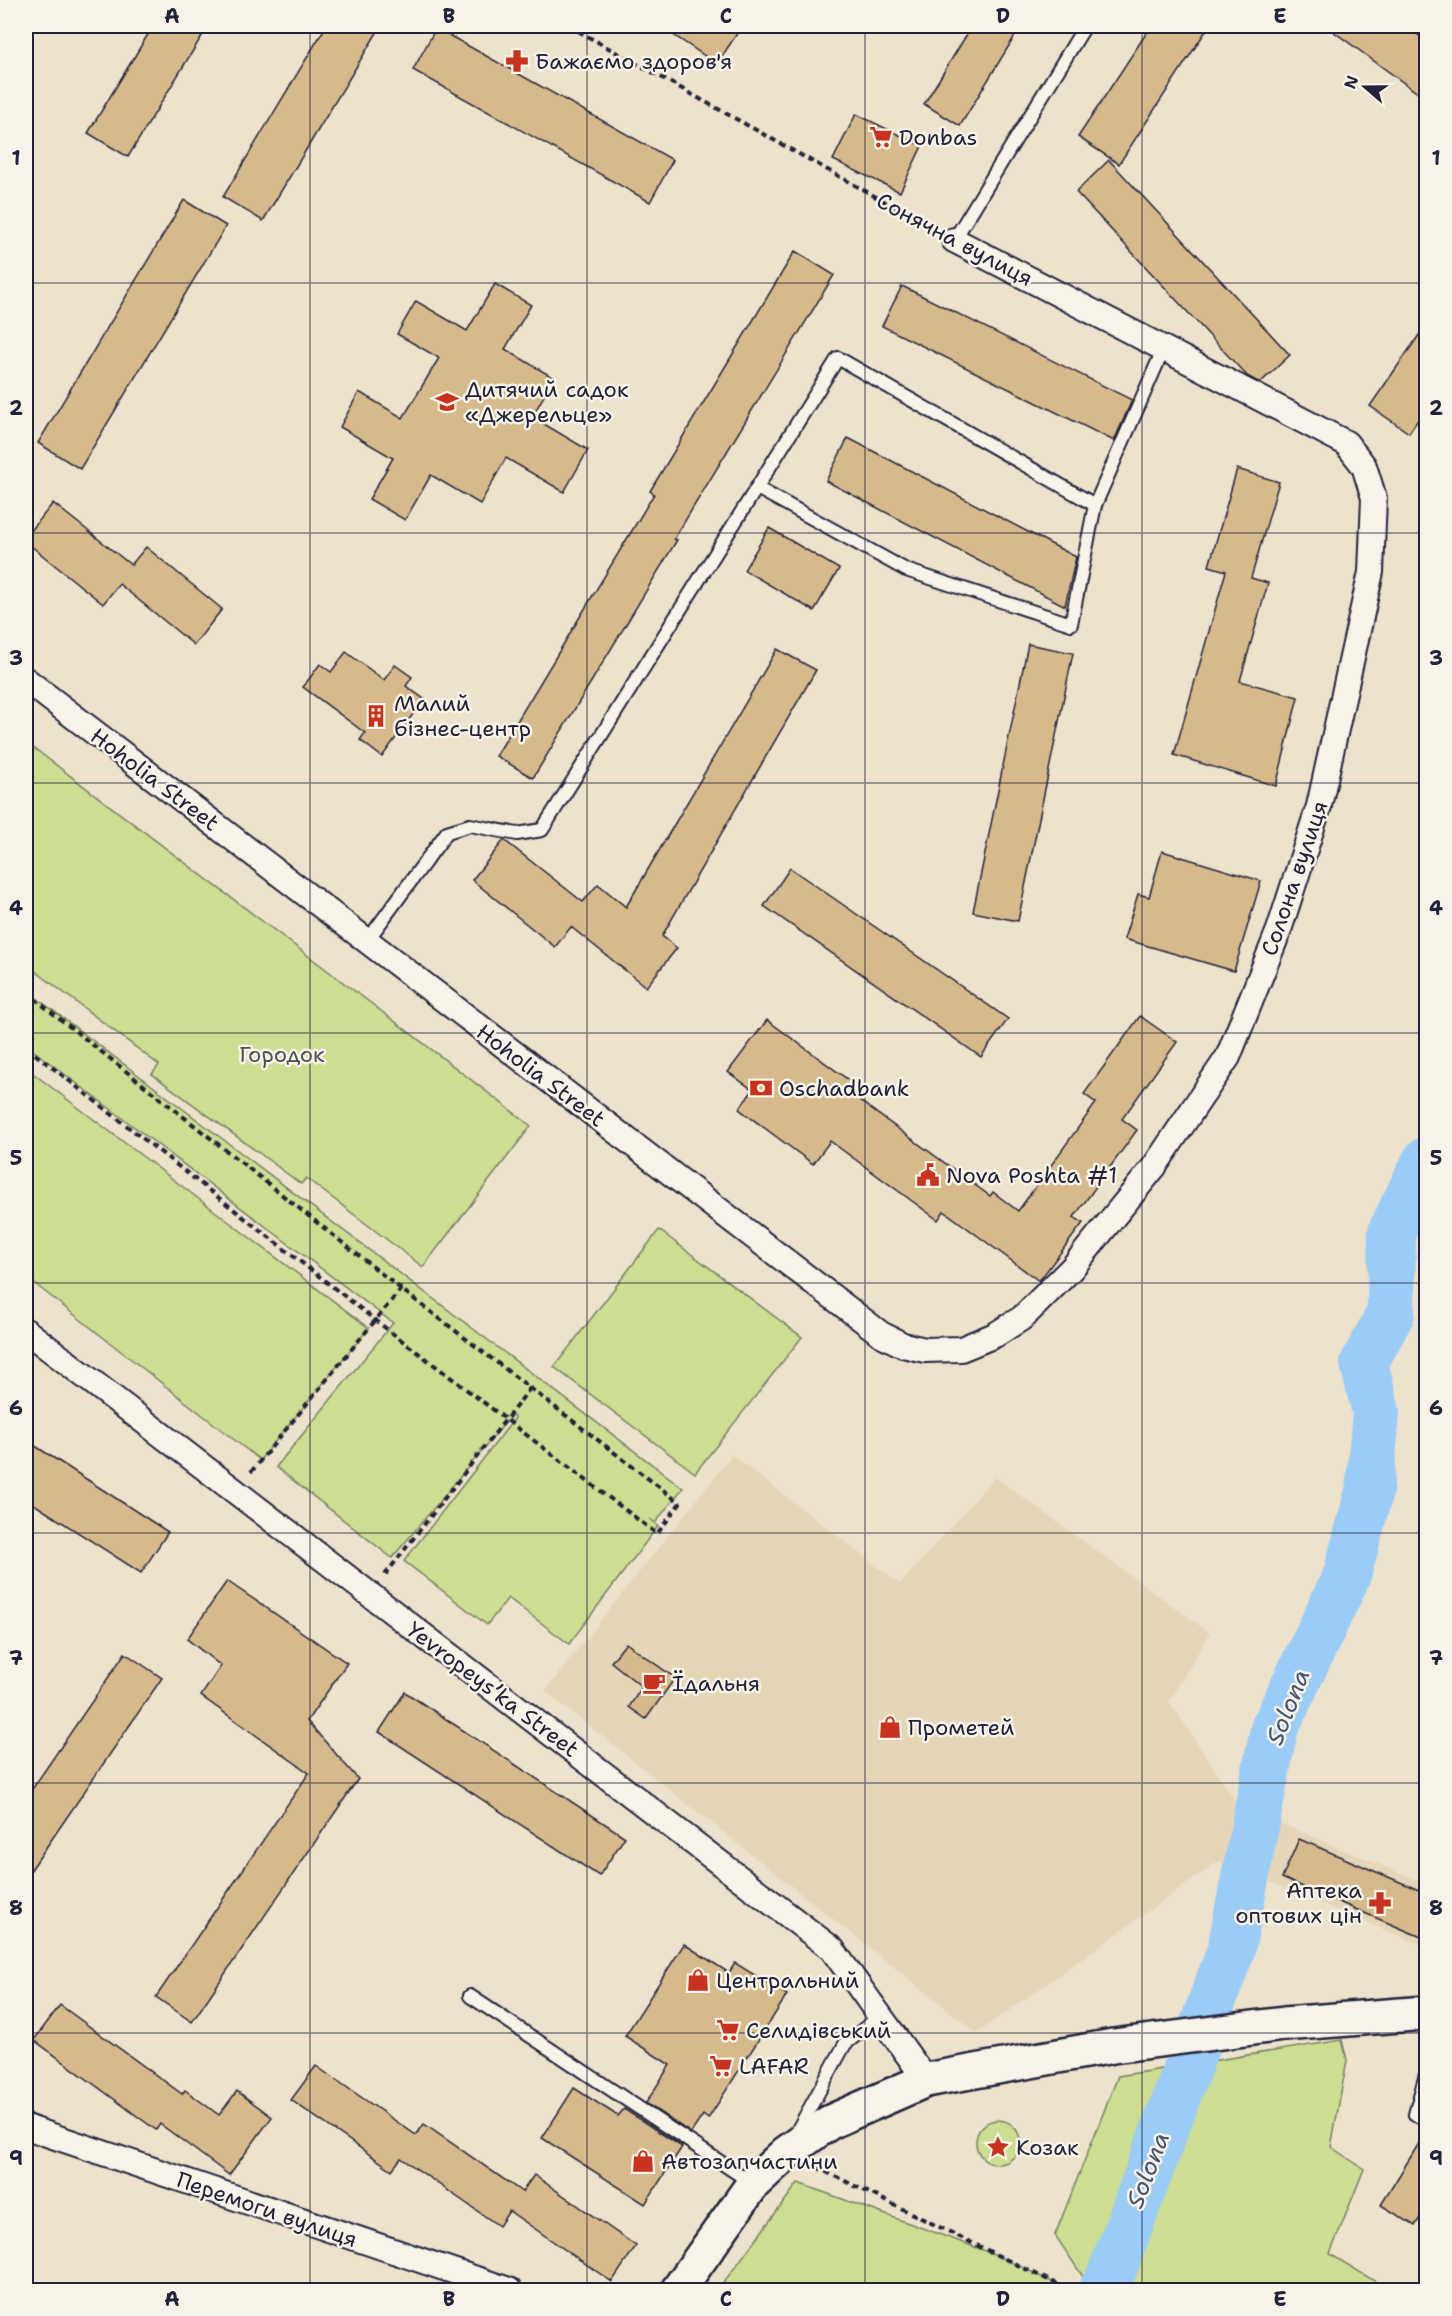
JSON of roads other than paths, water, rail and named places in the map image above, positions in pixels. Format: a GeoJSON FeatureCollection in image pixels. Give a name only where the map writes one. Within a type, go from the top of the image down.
{"type":"FeatureCollection","features":[{"type":"Feature","properties":{"kind":"main road"},"geometry":{"type":"LineString","coordinates":[[678,2290],[753,2184],[786,2152],[830,2121],[926,2080],[1113,2046],[1284,2024],[1426,2013]]}},
{"type":"Feature","properties":{"kind":"street","name":"Сонячна вулиця"},"geometry":{"type":"LineString","coordinates":[[954,240],[1346,442]]}},
{"type":"Feature","properties":{"kind":"street","name":"Солона вулиця"},"geometry":{"type":"LineString","coordinates":[[1072,1268],[1155,1167],[1228,1057],[1279,930],[1320,806],[1371,572],[1374,498],[1364,466],[1346,442]]}},
{"type":"Feature","properties":{"kind":"street","name":"Hoholia Street"},"geometry":{"type":"LineString","coordinates":[[26,680],[881,1334],[903,1345],[926,1350],[961,1349],[996,1335],[1022,1318],[1072,1268]]}},
{"type":"Feature","properties":{"kind":"street","name":"Yevropeysʹka Street"},"geometry":{"type":"LineString","coordinates":[[26,1331],[832,1949],[926,2080]]}},
{"type":"Feature","properties":{"kind":"street","name":"Перемоги вулиця"},"geometry":{"type":"LineString","coordinates":[[26,2127],[509,2290]]}},
{"type":"Feature","properties":{"kind":"lane"},"geometry":{"type":"LineString","coordinates":[[954,240],[1085,26]]}},
{"type":"Feature","properties":{"kind":"lane"},"geometry":{"type":"LineString","coordinates":[[757,488],[906,570],[1071,624],[1095,505],[1164,348]]}},
{"type":"Feature","properties":{"kind":"lane"},"geometry":{"type":"LineString","coordinates":[[367,941],[447,832],[470,825],[517,834],[542,830],[838,358],[1095,505]]}},
{"type":"Feature","properties":{"kind":"lane"},"geometry":{"type":"LineString","coordinates":[[471,1996],[753,2184]]}},
{"type":"Feature","properties":{"kind":"lane"},"geometry":{"type":"LineString","coordinates":[[786,2152],[845,2044],[880,2016]]}},
{"type":"Feature","properties":{"kind":"lane"},"geometry":{"type":"LineString","coordinates":[[1426,2074],[1415,2114],[1426,2121]]}},
{"type":"Feature","properties":{"kind":"waterway","name":"Solona"},"geometry":{"type":"LineString","coordinates":[[1102,2290],[1109,2280],[1231,1950],[1274,1729],[1347,1575],[1369,1492],[1376,1412],[1364,1363],[1391,1313],[1392,1231],[1426,1161]]}},
{"type":"Feature","properties":{"kind":"place","name":"Бажаємо здоров'я"},"geometry":{"type":"Point","coordinates":[517,61]}},
{"type":"Feature","properties":{"kind":"place","name":"Donbas"},"geometry":{"type":"Point","coordinates":[881,137]}},
{"type":"Feature","properties":{"kind":"place","name":"Дитячий садок «Джерельце»"},"geometry":{"type":"Point","coordinates":[447,402]}},
{"type":"Feature","properties":{"kind":"place","name":"Малий бізнес-центр"},"geometry":{"type":"Point","coordinates":[376,716]}},
{"type":"Feature","properties":{"kind":"place","name":"Oschadbank"},"geometry":{"type":"Point","coordinates":[761,1088]}},
{"type":"Feature","properties":{"kind":"place","name":"Nova Poshta #1"},"geometry":{"type":"Point","coordinates":[928,1175]}},
{"type":"Feature","properties":{"kind":"place","name":"Їдальня"},"geometry":{"type":"Point","coordinates":[654,1683]}},
{"type":"Feature","properties":{"kind":"place","name":"Прометей"},"geometry":{"type":"Point","coordinates":[890,1727]}},
{"type":"Feature","properties":{"kind":"place","name":"Аптека оптових цін"},"geometry":{"type":"Point","coordinates":[1380,1903]}},
{"type":"Feature","properties":{"kind":"place","name":"Центральний"},"geometry":{"type":"Point","coordinates":[698,1980]}},
{"type":"Feature","properties":{"kind":"place","name":"Селидівський"},"geometry":{"type":"Point","coordinates":[728,2030]}},
{"type":"Feature","properties":{"kind":"place","name":"LAFAR"},"geometry":{"type":"Point","coordinates":[721,2066]}},
{"type":"Feature","properties":{"kind":"place","name":"Козак"},"geometry":{"type":"Point","coordinates":[998,2147]}},
{"type":"Feature","properties":{"kind":"place","name":"Автозапчастини"},"geometry":{"type":"Point","coordinates":[643,2161]}},
{"type":"Feature","properties":{"kind":"park label","name":"Городок"},"geometry":{"type":"Point","coordinates":[282,1054]}}]}
